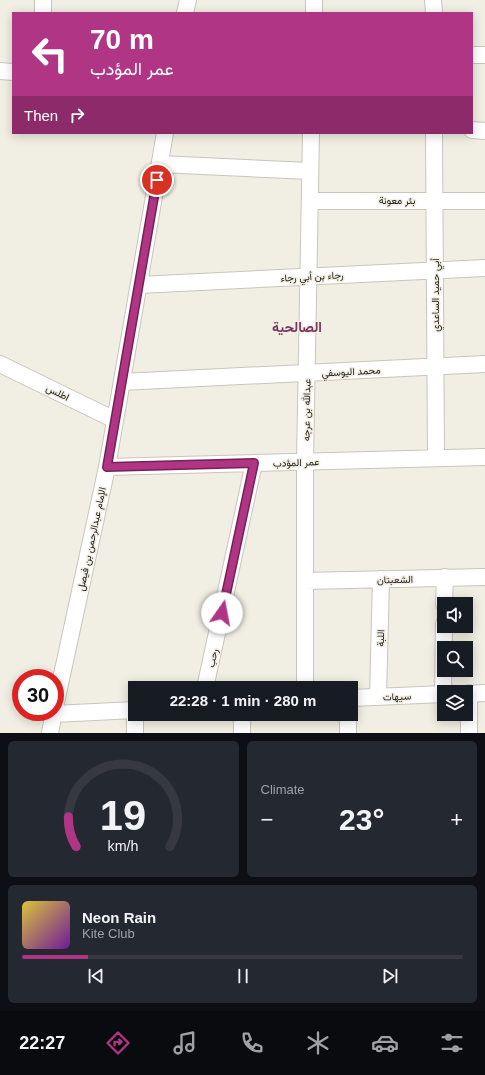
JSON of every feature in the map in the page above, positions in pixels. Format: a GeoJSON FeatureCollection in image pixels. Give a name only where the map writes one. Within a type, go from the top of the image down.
{"type":"FeatureCollection","features":[{"type":"Feature","properties":{"kind":"street"},"geometry":{"type":"LineString","coordinates":[[43,0],[43,12]]}},
{"type":"Feature","properties":{"kind":"street"},"geometry":{"type":"LineString","coordinates":[[186,12],[188,0]]}},
{"type":"Feature","properties":{"kind":"street"},"geometry":{"type":"LineString","coordinates":[[314,0],[314,12]]}},
{"type":"Feature","properties":{"kind":"street"},"geometry":{"type":"LineString","coordinates":[[434,0],[434,12]]}},
{"type":"Feature","properties":{"kind":"street"},"geometry":{"type":"LineString","coordinates":[[473,55],[485,55]]}},
{"type":"Feature","properties":{"kind":"street"},"geometry":{"type":"LineString","coordinates":[[0,71],[12,72]]}},
{"type":"Feature","properties":{"kind":"street"},"geometry":{"type":"LineString","coordinates":[[473,130],[485,131]]}},
{"type":"Feature","properties":{"kind":"street","name":"الإمام عبدالرحمن بن فيصل"},"geometry":{"type":"LineString","coordinates":[[63,669],[107,467],[165,134]]}},
{"type":"Feature","properties":{"kind":"street","name":"عبدالله بن عرجه"},"geometry":{"type":"LineString","coordinates":[[304,681],[306,373],[311,134]]}},
{"type":"Feature","properties":{"kind":"street","name":"أبي حميد الساعدي"},"geometry":{"type":"LineString","coordinates":[[434,134],[436,458]]}},
{"type":"Feature","properties":{"kind":"street"},"geometry":{"type":"LineString","coordinates":[[160,164],[310,172]]}},
{"type":"Feature","properties":{"kind":"street","name":"بئر معونة"},"geometry":{"type":"LineString","coordinates":[[310,201],[485,201]]}},
{"type":"Feature","properties":{"kind":"street","name":"رجاء بن أبي رجاء"},"geometry":{"type":"LineString","coordinates":[[139,285],[485,268]]}},
{"type":"Feature","properties":{"kind":"street","name":"اطلس"},"geometry":{"type":"LineString","coordinates":[[0,364],[115,420]]}},
{"type":"Feature","properties":{"kind":"street","name":"محمد اليوسفي"},"geometry":{"type":"LineString","coordinates":[[122,382],[485,364]]}},
{"type":"Feature","properties":{"kind":"street","name":"عمر المؤدب"},"geometry":{"type":"LineString","coordinates":[[107,467],[485,456]]}},
{"type":"Feature","properties":{"kind":"street","name":"رحب"},"geometry":{"type":"LineString","coordinates":[[207,681],[254,463]]}},
{"type":"Feature","properties":{"kind":"street","name":"الشعبتان"},"geometry":{"type":"LineString","coordinates":[[305,581],[485,576]]}},
{"type":"Feature","properties":{"kind":"street"},"geometry":{"type":"LineString","coordinates":[[444,597],[445,578]]}},
{"type":"Feature","properties":{"kind":"street","name":"اللبة"},"geometry":{"type":"LineString","coordinates":[[378,697],[381,579]]}},
{"type":"Feature","properties":{"kind":"street"},"geometry":{"type":"LineString","coordinates":[[443,685],[444,633]]}},
{"type":"Feature","properties":{"kind":"street"},"geometry":{"type":"LineString","coordinates":[[469,733],[474,693]]}},
{"type":"Feature","properties":{"kind":"street","name":"سيهات"},"geometry":{"type":"LineString","coordinates":[[358,698],[437,694]]}},
{"type":"Feature","properties":{"kind":"street"},"geometry":{"type":"LineString","coordinates":[[64,711],[128,710]]}},
{"type":"Feature","properties":{"kind":"street","name":"الإمام عبدالرحمن بن فيصل"},"geometry":{"type":"LineString","coordinates":[[50,733],[52,721]]}},
{"type":"Feature","properties":{"kind":"street"},"geometry":{"type":"LineString","coordinates":[[135,721],[135,733]]}},
{"type":"Feature","properties":{"kind":"street"},"geometry":{"type":"LineString","coordinates":[[242,721],[242,733]]}},
{"type":"Feature","properties":{"kind":"street"},"geometry":{"type":"LineString","coordinates":[[348,721],[348,733]]}},
{"type":"Feature","properties":{"kind":"district","name":"الصالحية"},"geometry":{"type":"Point","coordinates":[297,327]}},
{"type":"Feature","properties":{"kind":"route"},"geometry":{"type":"LineString","coordinates":[[157,180],[107,467],[254,463],[222,613]]}}]}
